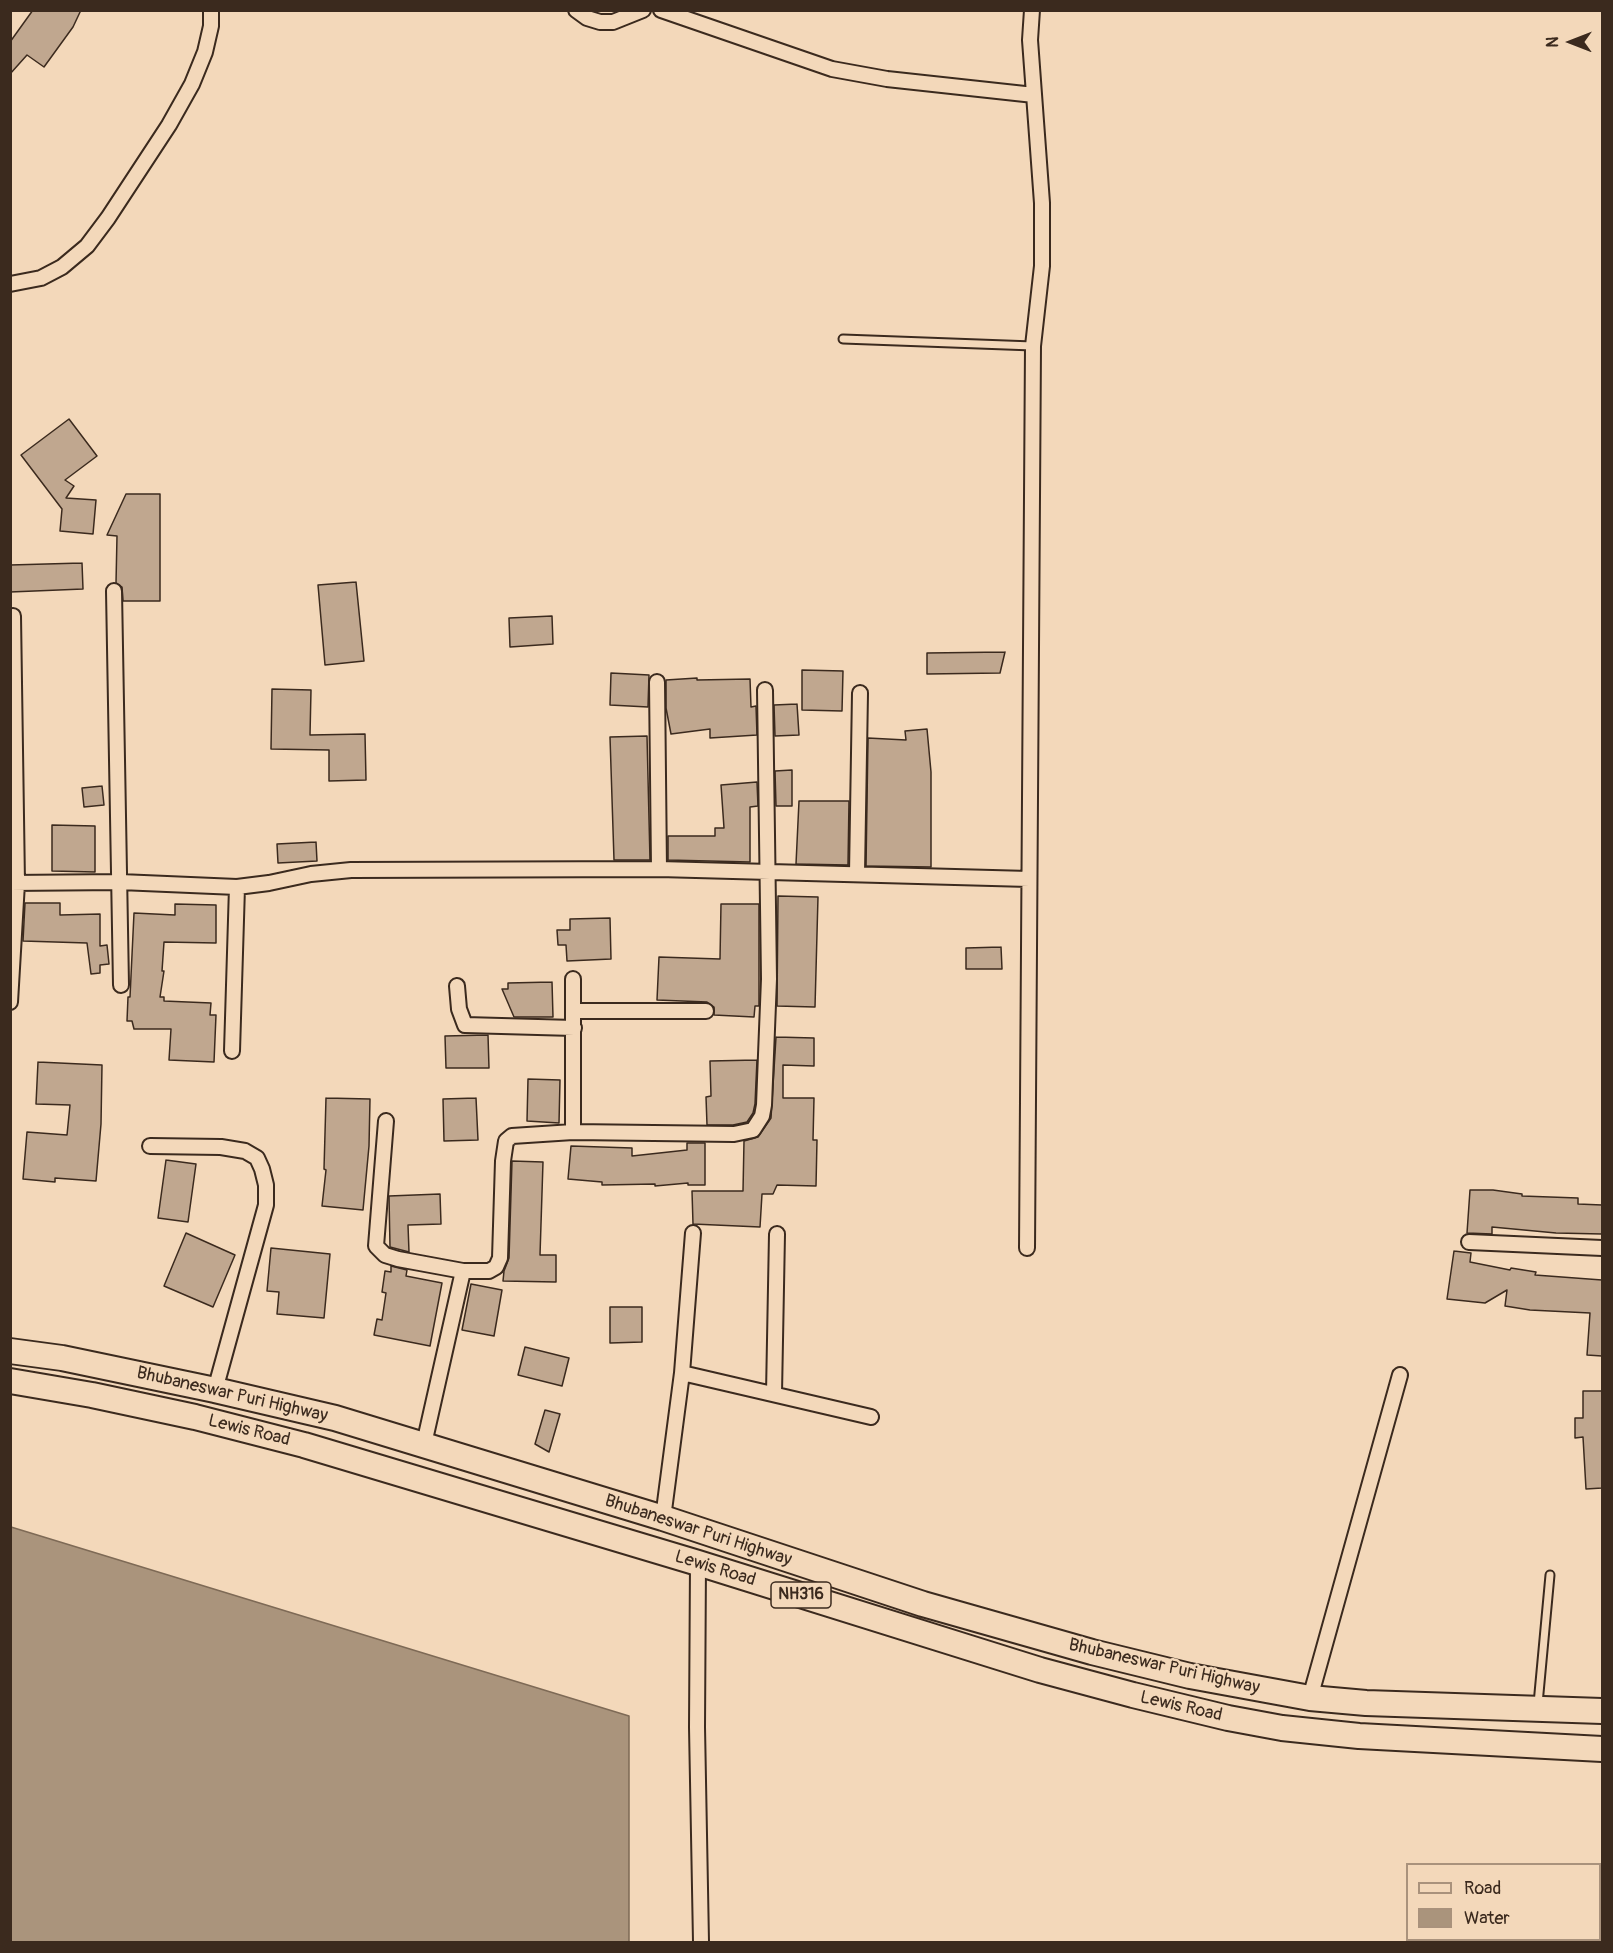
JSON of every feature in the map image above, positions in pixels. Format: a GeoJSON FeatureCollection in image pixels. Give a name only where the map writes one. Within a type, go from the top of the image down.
{"type":"FeatureCollection","features":[{"type":"Feature","properties":{"kind":"highway","name":"Bhubaneswar Puri Highway"},"geometry":{"type":"LineString","coordinates":[[10,1351],[62,1358],[336,1418],[663,1518],[923,1604],[1092,1652],[1190,1676],[1310,1698],[1366,1703],[1602,1711]]}},
{"type":"Feature","properties":{"kind":"highway","name":"Lewis Road"},"geometry":{"type":"LineString","coordinates":[[10,1381],[92,1395],[195,1417],[304,1445],[698,1563],[1040,1670],[1228,1718],[1282,1728],[1359,1736],[1602,1749]]}},
{"type":"Feature","properties":{"kind":"street"},"geometry":{"type":"LineString","coordinates":[[10,285],[41,278],[62,267],[87,246],[108,218],[169,125],[192,84],[205,52],[211,26],[211,10]]}},
{"type":"Feature","properties":{"kind":"street"},"geometry":{"type":"LineString","coordinates":[[576,10],[600,22],[613,22],[643,10]]}},
{"type":"Feature","properties":{"kind":"street"},"geometry":{"type":"LineString","coordinates":[[660,10],[841,71],[952,87],[1034,94]]}},
{"type":"Feature","properties":{"kind":"street"},"geometry":{"type":"LineString","coordinates":[[1027,1248],[1033,346],[1042,266],[1042,203],[1030,40],[1032,10]]}},
{"type":"Feature","properties":{"kind":"street"},"geometry":{"type":"LineString","coordinates":[[114,591],[121,985]]}},
{"type":"Feature","properties":{"kind":"street"},"geometry":{"type":"LineString","coordinates":[[10,1002],[14,883],[13,616]]}},
{"type":"Feature","properties":{"kind":"street"},"geometry":{"type":"LineString","coordinates":[[657,682],[659,870]]}},
{"type":"Feature","properties":{"kind":"street"},"geometry":{"type":"LineString","coordinates":[[386,1121],[376,1246],[385,1255],[398,1259],[463,1271],[489,1271],[496,1267],[500,1258],[503,1161],[506,1141],[512,1136],[573,1132],[734,1134],[753,1130],[758,1124],[764,1105],[769,979],[765,690]]}},
{"type":"Feature","properties":{"kind":"street"},"geometry":{"type":"LineString","coordinates":[[857,873],[860,693]]}},
{"type":"Feature","properties":{"kind":"street"},"geometry":{"type":"LineString","coordinates":[[14,883],[120,882],[237,887],[351,870],[659,870],[857,873],[1029,879]]}},
{"type":"Feature","properties":{"kind":"street"},"geometry":{"type":"LineString","coordinates":[[232,1051],[237,887]]}},
{"type":"Feature","properties":{"kind":"street"},"geometry":{"type":"LineString","coordinates":[[573,979],[573,1132]]}},
{"type":"Feature","properties":{"kind":"street"},"geometry":{"type":"LineString","coordinates":[[457,986],[459,1009],[465,1025],[574,1028]]}},
{"type":"Feature","properties":{"kind":"street"},"geometry":{"type":"LineString","coordinates":[[574,1011],[706,1011]]}},
{"type":"Feature","properties":{"kind":"street"},"geometry":{"type":"LineString","coordinates":[[150,1146],[221,1147],[245,1151],[257,1158],[262,1169],[266,1185],[266,1205],[215,1390]]}},
{"type":"Feature","properties":{"kind":"street"},"geometry":{"type":"LineString","coordinates":[[663,1518],[682,1373],[693,1233]]}},
{"type":"Feature","properties":{"kind":"street"},"geometry":{"type":"LineString","coordinates":[[774,1393],[777,1234]]}},
{"type":"Feature","properties":{"kind":"street"},"geometry":{"type":"LineString","coordinates":[[1469,1242],[1602,1248]]}},
{"type":"Feature","properties":{"kind":"street"},"geometry":{"type":"LineString","coordinates":[[423,1444],[463,1271]]}},
{"type":"Feature","properties":{"kind":"street"},"geometry":{"type":"LineString","coordinates":[[682,1373],[872,1417]]}},
{"type":"Feature","properties":{"kind":"street"},"geometry":{"type":"LineString","coordinates":[[1310,1698],[1400,1375]]}},
{"type":"Feature","properties":{"kind":"street"},"geometry":{"type":"LineString","coordinates":[[698,1563],[697,1727],[701,1942]]}},
{"type":"Feature","properties":{"kind":"lane"},"geometry":{"type":"LineString","coordinates":[[843,339],[1033,346]]}},
{"type":"Feature","properties":{"kind":"lane"},"geometry":{"type":"LineString","coordinates":[[1538,1709],[1550,1575]]}},
{"type":"Feature","properties":{"kind":"water"},"geometry":{"type":"Polygon","coordinates":[[[11,1527],[629,1716],[629,1942],[11,1942],[11,1527]]]}},
{"type":"Feature","properties":{"kind":"building"},"geometry":{"type":"Polygon","coordinates":[[[33,10],[81,10],[73,27],[44,67],[27,55],[10,74],[10,42],[33,10]]]}},
{"type":"Feature","properties":{"kind":"building"},"geometry":{"type":"Polygon","coordinates":[[[69,419],[97,456],[65,480],[74,486],[66,498],[96,500],[93,534],[60,531],[62,509],[21,455],[69,419]]]}},
{"type":"Feature","properties":{"kind":"building"},"geometry":{"type":"Polygon","coordinates":[[[126,494],[160,494],[160,601],[123,601],[122,587],[116,583],[117,536],[107,535],[126,494]]]}},
{"type":"Feature","properties":{"kind":"building"},"geometry":{"type":"Polygon","coordinates":[[[82,563],[83,589],[10,592],[10,565],[82,563]]]}},
{"type":"Feature","properties":{"kind":"building"},"geometry":{"type":"Polygon","coordinates":[[[356,582],[364,661],[325,665],[318,585],[356,582]]]}},
{"type":"Feature","properties":{"kind":"building"},"geometry":{"type":"Polygon","coordinates":[[[552,616],[553,644],[510,647],[509,618],[552,616]]]}},
{"type":"Feature","properties":{"kind":"building"},"geometry":{"type":"Polygon","coordinates":[[[1005,652],[1000,673],[927,674],[927,653],[1005,652]]]}},
{"type":"Feature","properties":{"kind":"building"},"geometry":{"type":"Polygon","coordinates":[[[802,670],[843,671],[842,711],[802,710],[802,670]]]}},
{"type":"Feature","properties":{"kind":"building"},"geometry":{"type":"Polygon","coordinates":[[[611,673],[649,675],[648,707],[610,705],[611,673]]]}},
{"type":"Feature","properties":{"kind":"building"},"geometry":{"type":"Polygon","coordinates":[[[697,678],[697,680],[750,679],[751,707],[756,706],[757,735],[710,738],[710,729],[671,734],[666,708],[666,680],[697,678]]]}},
{"type":"Feature","properties":{"kind":"building"},"geometry":{"type":"Polygon","coordinates":[[[272,689],[311,690],[310,735],[365,734],[366,780],[329,781],[329,750],[271,749],[272,689]]]}},
{"type":"Feature","properties":{"kind":"building"},"geometry":{"type":"Polygon","coordinates":[[[797,704],[799,735],[775,736],[774,705],[797,704]]]}},
{"type":"Feature","properties":{"kind":"building"},"geometry":{"type":"Polygon","coordinates":[[[927,729],[931,772],[931,867],[866,866],[868,738],[906,740],[905,731],[927,729]]]}},
{"type":"Feature","properties":{"kind":"building"},"geometry":{"type":"Polygon","coordinates":[[[647,736],[650,860],[614,860],[610,737],[647,736]]]}},
{"type":"Feature","properties":{"kind":"building"},"geometry":{"type":"Polygon","coordinates":[[[792,770],[792,806],[776,806],[775,771],[792,770]]]}},
{"type":"Feature","properties":{"kind":"building"},"geometry":{"type":"Polygon","coordinates":[[[757,782],[758,806],[750,807],[750,862],[668,860],[668,836],[715,836],[715,828],[724,828],[721,785],[757,782]]]}},
{"type":"Feature","properties":{"kind":"building"},"geometry":{"type":"Polygon","coordinates":[[[102,786],[104,805],[84,807],[82,788],[102,786]]]}},
{"type":"Feature","properties":{"kind":"building"},"geometry":{"type":"Polygon","coordinates":[[[799,801],[849,801],[848,865],[796,864],[799,801]]]}},
{"type":"Feature","properties":{"kind":"building"},"geometry":{"type":"Polygon","coordinates":[[[52,825],[95,826],[95,872],[52,871],[52,825]]]}},
{"type":"Feature","properties":{"kind":"building"},"geometry":{"type":"Polygon","coordinates":[[[316,842],[317,861],[278,863],[277,844],[316,842]]]}},
{"type":"Feature","properties":{"kind":"building"},"geometry":{"type":"Polygon","coordinates":[[[778,896],[818,897],[815,1007],[777,1006],[778,896]]]}},
{"type":"Feature","properties":{"kind":"building"},"geometry":{"type":"Polygon","coordinates":[[[25,903],[60,903],[60,915],[100,914],[100,946],[107,945],[109,964],[100,965],[100,973],[91,974],[87,943],[23,941],[25,903]]]}},
{"type":"Feature","properties":{"kind":"building"},"geometry":{"type":"Polygon","coordinates":[[[175,904],[216,905],[216,943],[164,942],[162,971],[164,971],[160,997],[164,997],[164,1001],[211,1003],[210,1015],[216,1015],[214,1062],[169,1060],[171,1029],[134,1029],[132,1021],[127,1021],[134,913],[175,915],[175,904]]]}},
{"type":"Feature","properties":{"kind":"building"},"geometry":{"type":"Polygon","coordinates":[[[721,904],[759,904],[759,1006],[755,1006],[754,1017],[714,1015],[714,1007],[707,1002],[657,1000],[659,957],[720,959],[721,904]]]}},
{"type":"Feature","properties":{"kind":"building"},"geometry":{"type":"Polygon","coordinates":[[[610,918],[611,959],[567,961],[566,945],[558,945],[557,930],[570,930],[570,919],[610,918]]]}},
{"type":"Feature","properties":{"kind":"building"},"geometry":{"type":"Polygon","coordinates":[[[1001,947],[1002,969],[966,969],[966,948],[1001,947]]]}},
{"type":"Feature","properties":{"kind":"building"},"geometry":{"type":"Polygon","coordinates":[[[552,982],[553,1017],[514,1017],[502,989],[508,989],[508,983],[552,982]]]}},
{"type":"Feature","properties":{"kind":"building"},"geometry":{"type":"Polygon","coordinates":[[[488,1035],[489,1068],[446,1068],[445,1036],[488,1035]]]}},
{"type":"Feature","properties":{"kind":"building"},"geometry":{"type":"Polygon","coordinates":[[[776,1037],[814,1038],[814,1066],[783,1065],[783,1098],[814,1098],[813,1140],[817,1140],[816,1186],[777,1185],[773,1194],[762,1194],[760,1227],[693,1224],[692,1191],[743,1191],[744,1141],[758,1137],[771,1118],[776,1037]]]}},
{"type":"Feature","properties":{"kind":"building"},"geometry":{"type":"Polygon","coordinates":[[[757,1060],[755,1104],[753,1113],[747,1122],[733,1125],[707,1125],[706,1097],[711,1096],[710,1061],[757,1060]]]}},
{"type":"Feature","properties":{"kind":"building"},"geometry":{"type":"Polygon","coordinates":[[[38,1062],[102,1065],[101,1124],[96,1181],[55,1178],[55,1182],[23,1179],[27,1132],[67,1135],[70,1105],[36,1104],[38,1062]]]}},
{"type":"Feature","properties":{"kind":"building"},"geometry":{"type":"Polygon","coordinates":[[[528,1079],[560,1080],[559,1123],[527,1121],[528,1079]]]}},
{"type":"Feature","properties":{"kind":"building"},"geometry":{"type":"Polygon","coordinates":[[[326,1098],[370,1099],[369,1146],[363,1210],[322,1206],[326,1170],[324,1169],[326,1098]]]}},
{"type":"Feature","properties":{"kind":"building"},"geometry":{"type":"Polygon","coordinates":[[[476,1098],[478,1140],[444,1141],[443,1099],[476,1098]]]}},
{"type":"Feature","properties":{"kind":"building"},"geometry":{"type":"Polygon","coordinates":[[[687,1143],[705,1143],[705,1185],[688,1185],[688,1183],[655,1186],[655,1184],[602,1185],[602,1182],[568,1179],[571,1146],[632,1148],[632,1156],[687,1150],[687,1143]]]}},
{"type":"Feature","properties":{"kind":"building"},"geometry":{"type":"Polygon","coordinates":[[[166,1160],[196,1164],[188,1222],[158,1218],[166,1160]]]}},
{"type":"Feature","properties":{"kind":"building"},"geometry":{"type":"Polygon","coordinates":[[[512,1161],[543,1162],[540,1255],[556,1255],[556,1282],[503,1281],[509,1258],[512,1161]]]}},
{"type":"Feature","properties":{"kind":"building"},"geometry":{"type":"Polygon","coordinates":[[[1470,1190],[1493,1190],[1522,1194],[1522,1196],[1578,1198],[1578,1204],[1602,1205],[1602,1234],[1556,1233],[1492,1227],[1492,1234],[1467,1233],[1470,1190]]]}},
{"type":"Feature","properties":{"kind":"building"},"geometry":{"type":"Polygon","coordinates":[[[440,1194],[441,1224],[408,1225],[409,1252],[390,1247],[389,1196],[440,1194]]]}},
{"type":"Feature","properties":{"kind":"building"},"geometry":{"type":"Polygon","coordinates":[[[186,1233],[235,1255],[213,1307],[164,1286],[186,1233]]]}},
{"type":"Feature","properties":{"kind":"building"},"geometry":{"type":"Polygon","coordinates":[[[271,1248],[330,1254],[324,1318],[277,1314],[279,1292],[267,1291],[271,1248]]]}},
{"type":"Feature","properties":{"kind":"building"},"geometry":{"type":"Polygon","coordinates":[[[1454,1251],[1471,1253],[1470,1262],[1510,1270],[1511,1268],[1536,1272],[1535,1275],[1602,1280],[1602,1356],[1587,1355],[1590,1313],[1530,1310],[1505,1306],[1507,1290],[1485,1303],[1447,1299],[1454,1251]]]}},
{"type":"Feature","properties":{"kind":"building"},"geometry":{"type":"Polygon","coordinates":[[[391,1266],[407,1270],[406,1276],[442,1283],[430,1346],[374,1335],[377,1319],[382,1320],[386,1293],[382,1292],[385,1271],[391,1272],[391,1266]]]}},
{"type":"Feature","properties":{"kind":"building"},"geometry":{"type":"Polygon","coordinates":[[[471,1284],[502,1290],[494,1336],[462,1330],[471,1284]]]}},
{"type":"Feature","properties":{"kind":"building"},"geometry":{"type":"Polygon","coordinates":[[[610,1307],[642,1307],[642,1342],[610,1343],[610,1307]]]}},
{"type":"Feature","properties":{"kind":"building"},"geometry":{"type":"Polygon","coordinates":[[[525,1347],[569,1358],[562,1386],[518,1375],[525,1347]]]}},
{"type":"Feature","properties":{"kind":"building"},"geometry":{"type":"Polygon","coordinates":[[[1583,1391],[1602,1391],[1602,1488],[1586,1489],[1583,1437],[1575,1438],[1575,1418],[1583,1418],[1583,1391]]]}},
{"type":"Feature","properties":{"kind":"building"},"geometry":{"type":"Polygon","coordinates":[[[545,1410],[560,1414],[549,1452],[535,1444],[545,1410]]]}}]}
